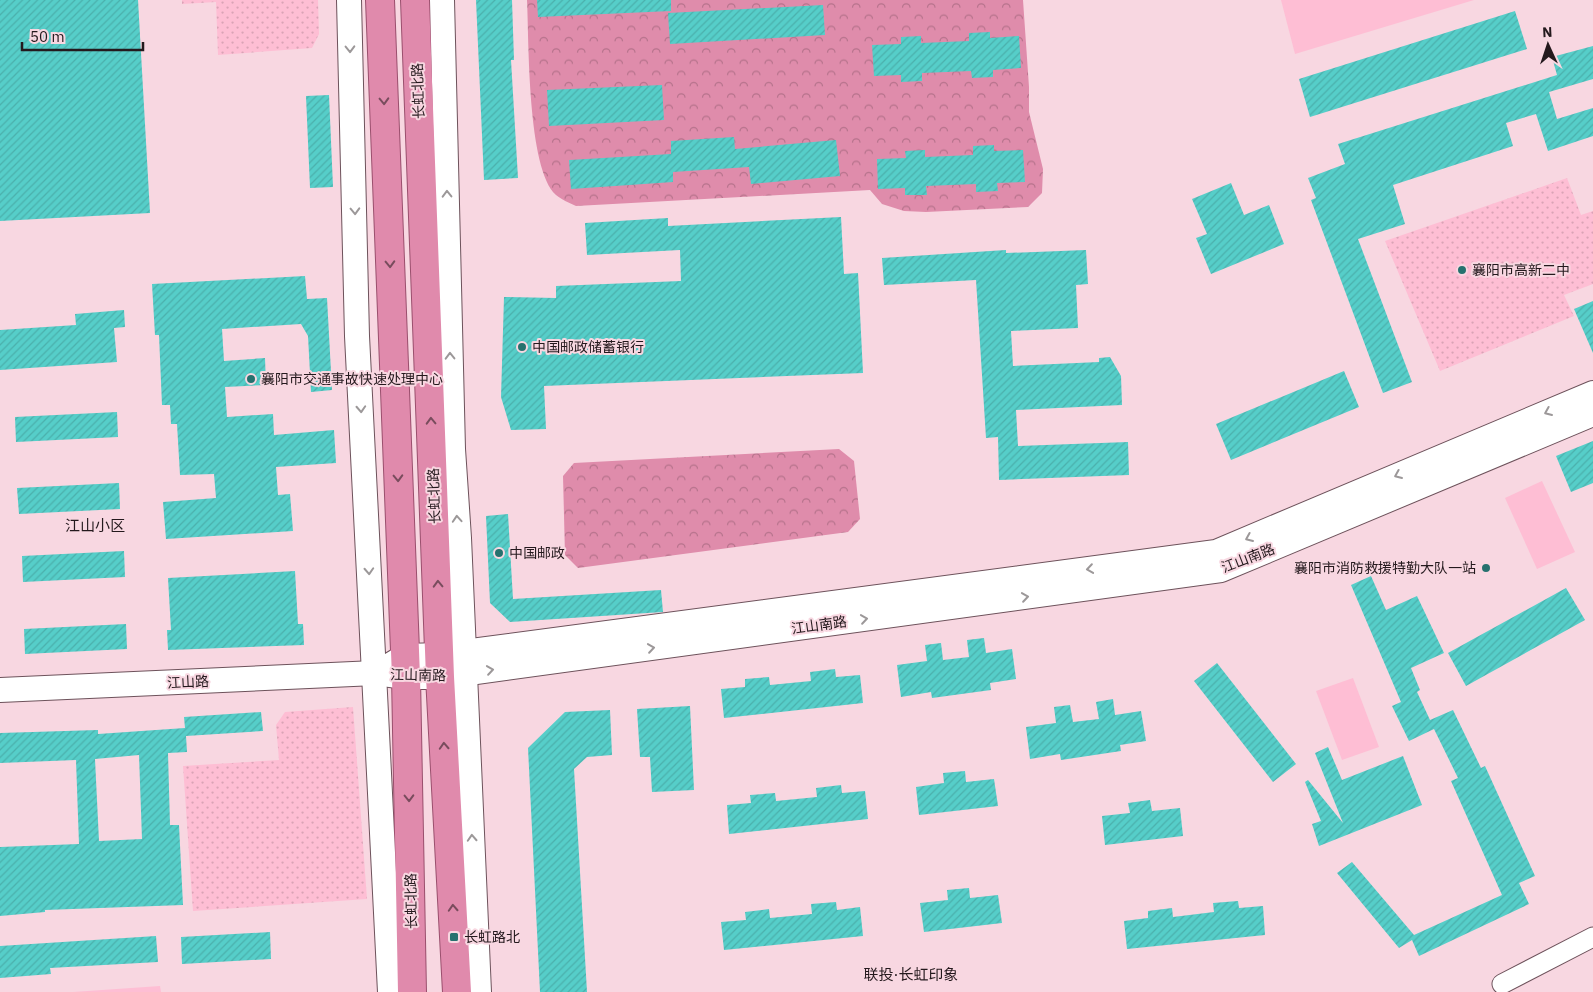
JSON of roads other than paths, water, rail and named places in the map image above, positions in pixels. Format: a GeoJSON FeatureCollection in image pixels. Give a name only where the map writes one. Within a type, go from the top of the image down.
{"type":"FeatureCollection","features":[{"type":"Feature","properties":{"kind":"highway","name":"长虹北路"},"geometry":{"type":"LineString","coordinates":[[380,0],[406,666],[412,992]]}},
{"type":"Feature","properties":{"kind":"highway","name":"长虹北路"},"geometry":{"type":"LineString","coordinates":[[415,0],[452,664],[457,992]]}},
{"type":"Feature","properties":{"kind":"street"},"geometry":{"type":"LineString","coordinates":[[349,0],[356,336],[375,673],[390,992]]}},
{"type":"Feature","properties":{"kind":"street"},"geometry":{"type":"LineString","coordinates":[[442,0],[453,449],[452,664],[479,992]]}},
{"type":"Feature","properties":{"kind":"street","name":"江山南路"},"geometry":{"type":"LineString","coordinates":[[452,664],[1216,552],[1593,393]]}},
{"type":"Feature","properties":{"kind":"street","name":"江山南路"},"geometry":{"type":"LineString","coordinates":[[375,673],[406,666],[452,664],[1222,570],[1593,414]]}},
{"type":"Feature","properties":{"kind":"street","name":"江山路"},"geometry":{"type":"LineString","coordinates":[[0,690],[375,673]]}},
{"type":"Feature","properties":{"kind":"street"},"geometry":{"type":"LineString","coordinates":[[1502,984],[1593,937]]}},
{"type":"Feature","properties":{"kind":"place","name":"襄阳市高新二中"},"geometry":{"type":"Point","coordinates":[1462,270]}},
{"type":"Feature","properties":{"kind":"place","name":"中国邮政储蓄银行"},"geometry":{"type":"Point","coordinates":[522,347]}},
{"type":"Feature","properties":{"kind":"place","name":"襄阳市交通事故快速处理中心"},"geometry":{"type":"Point","coordinates":[251,379]}},
{"type":"Feature","properties":{"kind":"place","name":"中国邮政"},"geometry":{"type":"Point","coordinates":[499,553]}},
{"type":"Feature","properties":{"kind":"place","name":"襄阳市消防救援特勤大队一站"},"geometry":{"type":"Point","coordinates":[1486,568]}},
{"type":"Feature","properties":{"kind":"place","name":"长虹路北"},"geometry":{"type":"Point","coordinates":[454,937]}},
{"type":"Feature","properties":{"kind":"district","name":"江山小区"},"geometry":{"type":"Point","coordinates":[95,525]}},
{"type":"Feature","properties":{"kind":"district","name":"联投·长虹印象"},"geometry":{"type":"Point","coordinates":[911,974]}}]}
